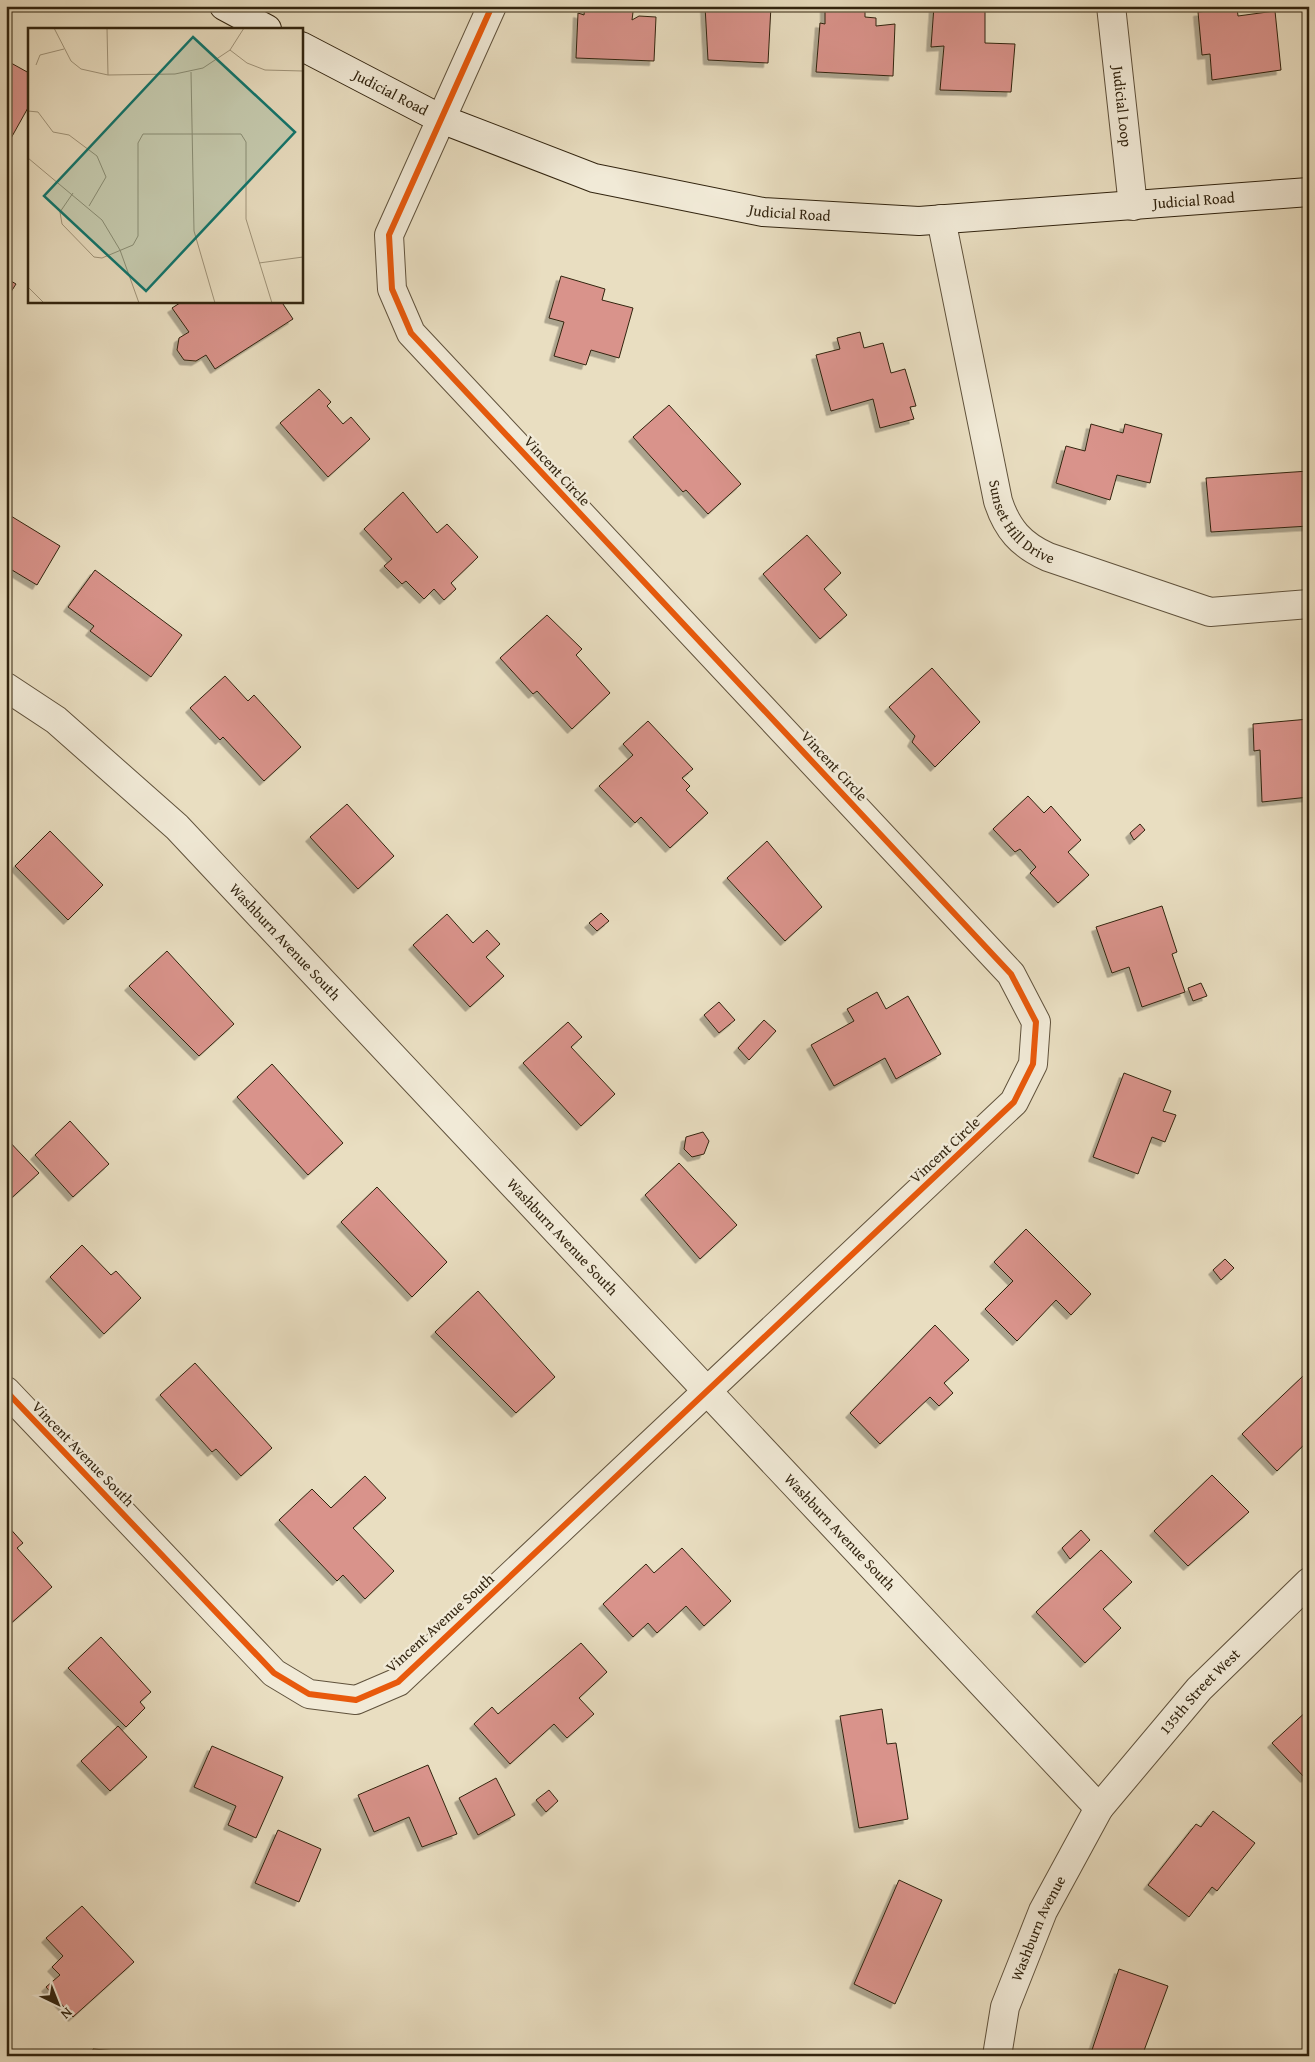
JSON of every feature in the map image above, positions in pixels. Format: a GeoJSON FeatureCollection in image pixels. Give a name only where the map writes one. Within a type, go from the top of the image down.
{"type":"FeatureCollection","features":[{"type":"Feature","properties":{"kind":"street"},"geometry":{"type":"LineString","coordinates":[[224,6],[265,28]]}},
{"type":"Feature","properties":{"kind":"street"},"geometry":{"type":"LineString","coordinates":[[441,119],[492,6]]}},
{"type":"Feature","properties":{"kind":"street","name":"Judicial Loop"},"geometry":{"type":"LineString","coordinates":[[1111,6],[1133,206]]}},
{"type":"Feature","properties":{"kind":"street","name":"Judicial Road"},"geometry":{"type":"LineString","coordinates":[[302,47],[441,119],[594,178],[763,212],[919,222],[1309,192]]}},
{"type":"Feature","properties":{"kind":"street","name":"Vincent Circle"},"geometry":{"type":"LineString","coordinates":[[441,119],[389,235],[392,289],[411,332],[1011,974],[1036,1022],[1033,1064],[1014,1102],[707,1392]]}},
{"type":"Feature","properties":{"kind":"street","name":"Sunset Hill Drive"},"geometry":{"type":"LineString","coordinates":[[941,219],[998,501],[1004,520],[1015,535],[1030,549],[1048,558],[1210,612],[1309,604]]}},
{"type":"Feature","properties":{"kind":"street","name":"Washburn Avenue South"},"geometry":{"type":"LineString","coordinates":[[6,687],[56,720],[177,827],[1099,1808]]}},
{"type":"Feature","properties":{"kind":"street","name":"Vincent Avenue South"},"geometry":{"type":"LineString","coordinates":[[6,1391],[274,1673],[309,1694],[356,1700],[398,1682],[707,1392]]}},
{"type":"Feature","properties":{"kind":"street","name":"135th Street West"},"geometry":{"type":"LineString","coordinates":[[1099,1808],[1199,1689],[1309,1582]]}},
{"type":"Feature","properties":{"kind":"street","name":"Washburn Avenue"},"geometry":{"type":"LineString","coordinates":[[997,2056],[1005,2007],[1043,1911],[1099,1808]]}},
{"type":"Feature","properties":{"kind":"building"},"geometry":{"type":"Polygon","coordinates":[[[585,6],[629,6],[628,10],[633,12],[632,20],[639,16],[656,17],[654,61],[576,58],[578,13],[584,15],[585,6]]]}},
{"type":"Feature","properties":{"kind":"building"},"geometry":{"type":"Polygon","coordinates":[[[705,6],[771,6],[768,63],[708,60],[705,6]]]}},
{"type":"Feature","properties":{"kind":"building"},"geometry":{"type":"Polygon","coordinates":[[[825,6],[865,6],[865,17],[876,18],[876,26],[895,24],[893,76],[816,72],[820,23],[825,24],[825,6]]]}},
{"type":"Feature","properties":{"kind":"building"},"geometry":{"type":"Polygon","coordinates":[[[934,6],[985,6],[985,43],[1015,44],[1011,92],[940,90],[944,46],[931,47],[934,6]]]}},
{"type":"Feature","properties":{"kind":"building"},"geometry":{"type":"Polygon","coordinates":[[[1237,8],[1238,16],[1275,11],[1281,70],[1212,80],[1210,54],[1202,55],[1198,12],[1237,8]]]}},
{"type":"Feature","properties":{"kind":"building"},"geometry":{"type":"Polygon","coordinates":[[[11,63],[28,72],[28,108],[10,140],[6,138],[6,67],[8,68],[11,63]]]}},
{"type":"Feature","properties":{"kind":"building"},"geometry":{"type":"Polygon","coordinates":[[[561,276],[605,289],[602,300],[633,308],[619,358],[591,350],[586,365],[554,356],[564,322],[549,318],[561,276]]]}},
{"type":"Feature","properties":{"kind":"building"},"geometry":{"type":"Polygon","coordinates":[[[6,278],[16,284],[9,295],[6,293],[6,278]]]}},
{"type":"Feature","properties":{"kind":"building"},"geometry":{"type":"Polygon","coordinates":[[[181,302],[282,302],[293,319],[215,369],[206,355],[196,361],[184,360],[177,350],[179,338],[189,332],[172,308],[181,302]]]}},
{"type":"Feature","properties":{"kind":"building"},"geometry":{"type":"Polygon","coordinates":[[[860,332],[864,348],[883,343],[891,373],[905,369],[916,406],[910,407],[914,419],[880,428],[873,399],[831,411],[816,355],[840,349],[837,338],[860,332]]]}},
{"type":"Feature","properties":{"kind":"building"},"geometry":{"type":"Polygon","coordinates":[[[319,389],[331,402],[327,406],[343,424],[351,417],[370,439],[328,477],[280,423],[319,389]]]}},
{"type":"Feature","properties":{"kind":"building"},"geometry":{"type":"Polygon","coordinates":[[[669,405],[741,484],[708,514],[686,490],[683,492],[633,437],[669,405]]]}},
{"type":"Feature","properties":{"kind":"building"},"geometry":{"type":"Polygon","coordinates":[[[1091,424],[1123,433],[1125,424],[1162,434],[1150,483],[1117,475],[1110,500],[1056,483],[1066,446],[1085,451],[1091,424]]]}},
{"type":"Feature","properties":{"kind":"building"},"geometry":{"type":"Polygon","coordinates":[[[1309,471],[1309,526],[1211,532],[1206,478],[1309,471]]]}},
{"type":"Feature","properties":{"kind":"building"},"geometry":{"type":"Polygon","coordinates":[[[403,492],[437,533],[447,524],[478,557],[451,583],[456,589],[444,600],[434,589],[424,599],[406,581],[402,584],[384,566],[392,559],[364,529],[403,492]]]}},
{"type":"Feature","properties":{"kind":"building"},"geometry":{"type":"Polygon","coordinates":[[[6,513],[60,546],[37,585],[6,568],[6,513]]]}},
{"type":"Feature","properties":{"kind":"building"},"geometry":{"type":"Polygon","coordinates":[[[807,535],[841,573],[824,589],[847,615],[820,639],[763,574],[807,535]]]}},
{"type":"Feature","properties":{"kind":"building"},"geometry":{"type":"Polygon","coordinates":[[[95,570],[182,635],[151,677],[90,631],[94,626],[68,607],[95,570]]]}},
{"type":"Feature","properties":{"kind":"building"},"geometry":{"type":"Polygon","coordinates":[[[547,615],[582,649],[576,655],[610,693],[572,729],[537,691],[533,694],[500,658],[547,615]]]}},
{"type":"Feature","properties":{"kind":"building"},"geometry":{"type":"Polygon","coordinates":[[[932,668],[980,722],[935,767],[912,742],[915,736],[889,707],[932,668]]]}},
{"type":"Feature","properties":{"kind":"building"},"geometry":{"type":"Polygon","coordinates":[[[225,676],[248,701],[254,695],[301,747],[264,781],[223,737],[220,740],[190,708],[225,676]]]}},
{"type":"Feature","properties":{"kind":"building"},"geometry":{"type":"Polygon","coordinates":[[[1309,719],[1309,797],[1262,802],[1260,750],[1254,751],[1253,724],[1309,719]]]}},
{"type":"Feature","properties":{"kind":"building"},"geometry":{"type":"Polygon","coordinates":[[[648,721],[693,769],[682,778],[690,786],[686,790],[708,813],[670,848],[641,817],[635,823],[599,786],[633,755],[623,744],[648,721]]]}},
{"type":"Feature","properties":{"kind":"building"},"geometry":{"type":"Polygon","coordinates":[[[1028,796],[1044,813],[1051,806],[1081,840],[1068,852],[1089,875],[1058,903],[1030,873],[1036,867],[1020,849],[1015,852],[993,829],[1028,796]]]}},
{"type":"Feature","properties":{"kind":"building"},"geometry":{"type":"Polygon","coordinates":[[[347,804],[394,856],[358,889],[310,837],[347,804]]]}},
{"type":"Feature","properties":{"kind":"building"},"geometry":{"type":"Polygon","coordinates":[[[1140,824],[1145,830],[1134,840],[1130,833],[1140,824]]]}},
{"type":"Feature","properties":{"kind":"building"},"geometry":{"type":"Polygon","coordinates":[[[50,831],[103,885],[68,920],[15,866],[50,831]]]}},
{"type":"Feature","properties":{"kind":"building"},"geometry":{"type":"Polygon","coordinates":[[[767,841],[822,907],[785,941],[727,878],[767,841]]]}},
{"type":"Feature","properties":{"kind":"building"},"geometry":{"type":"Polygon","coordinates":[[[1162,906],[1177,952],[1172,954],[1185,992],[1142,1007],[1129,967],[1112,973],[1096,927],[1162,906]]]}},
{"type":"Feature","properties":{"kind":"building"},"geometry":{"type":"Polygon","coordinates":[[[601,913],[609,921],[597,931],[589,923],[601,913]]]}},
{"type":"Feature","properties":{"kind":"building"},"geometry":{"type":"Polygon","coordinates":[[[447,914],[473,943],[487,930],[500,944],[486,957],[504,976],[470,1007],[413,945],[447,914]]]}},
{"type":"Feature","properties":{"kind":"building"},"geometry":{"type":"Polygon","coordinates":[[[167,951],[234,1024],[199,1056],[129,986],[167,951]]]}},
{"type":"Feature","properties":{"kind":"building"},"geometry":{"type":"Polygon","coordinates":[[[1201,983],[1207,996],[1193,1001],[1188,988],[1201,983]]]}},
{"type":"Feature","properties":{"kind":"building"},"geometry":{"type":"Polygon","coordinates":[[[877,992],[886,1009],[908,996],[941,1054],[896,1079],[885,1058],[834,1086],[811,1045],[854,1021],[847,1009],[877,992]]]}},
{"type":"Feature","properties":{"kind":"building"},"geometry":{"type":"Polygon","coordinates":[[[719,1002],[735,1020],[719,1033],[704,1015],[719,1002]]]}},
{"type":"Feature","properties":{"kind":"building"},"geometry":{"type":"Polygon","coordinates":[[[764,1020],[776,1031],[749,1060],[738,1048],[764,1020]]]}},
{"type":"Feature","properties":{"kind":"building"},"geometry":{"type":"Polygon","coordinates":[[[568,1022],[582,1037],[571,1047],[615,1094],[581,1126],[523,1063],[568,1022]]]}},
{"type":"Feature","properties":{"kind":"building"},"geometry":{"type":"Polygon","coordinates":[[[272,1064],[343,1143],[308,1175],[237,1097],[272,1064]]]}},
{"type":"Feature","properties":{"kind":"building"},"geometry":{"type":"Polygon","coordinates":[[[1124,1073],[1171,1091],[1163,1111],[1176,1115],[1165,1142],[1152,1137],[1138,1174],[1093,1157],[1124,1073]]]}},
{"type":"Feature","properties":{"kind":"building"},"geometry":{"type":"Polygon","coordinates":[[[70,1121],[109,1164],[73,1197],[35,1155],[70,1121]]]}},
{"type":"Feature","properties":{"kind":"building"},"geometry":{"type":"Polygon","coordinates":[[[703,1132],[709,1141],[704,1154],[692,1157],[684,1149],[686,1137],[703,1132]]]}},
{"type":"Feature","properties":{"kind":"building"},"geometry":{"type":"Polygon","coordinates":[[[6,1138],[39,1173],[6,1203],[6,1138]]]}},
{"type":"Feature","properties":{"kind":"building"},"geometry":{"type":"Polygon","coordinates":[[[679,1163],[737,1225],[700,1259],[645,1195],[679,1163]]]}},
{"type":"Feature","properties":{"kind":"building"},"geometry":{"type":"Polygon","coordinates":[[[377,1187],[447,1262],[412,1297],[341,1222],[377,1187]]]}},
{"type":"Feature","properties":{"kind":"building"},"geometry":{"type":"Polygon","coordinates":[[[1026,1229],[1091,1294],[1071,1315],[1056,1300],[1017,1341],[985,1309],[1013,1281],[994,1262],[1026,1229]]]}},
{"type":"Feature","properties":{"kind":"building"},"geometry":{"type":"Polygon","coordinates":[[[82,1245],[111,1275],[116,1271],[141,1298],[104,1334],[50,1277],[82,1245]]]}},
{"type":"Feature","properties":{"kind":"building"},"geometry":{"type":"Polygon","coordinates":[[[1225,1259],[1234,1268],[1221,1280],[1213,1270],[1225,1259]]]}},
{"type":"Feature","properties":{"kind":"building"},"geometry":{"type":"Polygon","coordinates":[[[478,1291],[555,1377],[516,1413],[435,1332],[478,1291]]]}},
{"type":"Feature","properties":{"kind":"building"},"geometry":{"type":"Polygon","coordinates":[[[935,1325],[969,1360],[944,1383],[953,1393],[939,1406],[930,1397],[880,1444],[850,1413],[935,1325]]]}},
{"type":"Feature","properties":{"kind":"building"},"geometry":{"type":"Polygon","coordinates":[[[195,1363],[272,1448],[241,1476],[216,1449],[212,1452],[160,1395],[195,1363]]]}},
{"type":"Feature","properties":{"kind":"building"},"geometry":{"type":"Polygon","coordinates":[[[1303,1376],[1309,1382],[1309,1440],[1277,1471],[1242,1434],[1303,1376]]]}},
{"type":"Feature","properties":{"kind":"building"},"geometry":{"type":"Polygon","coordinates":[[[1212,1475],[1249,1512],[1188,1566],[1154,1531],[1212,1475]]]}},
{"type":"Feature","properties":{"kind":"building"},"geometry":{"type":"Polygon","coordinates":[[[365,1476],[386,1498],[353,1528],[394,1571],[365,1599],[343,1575],[337,1581],[279,1520],[312,1489],[331,1508],[365,1476]]]}},
{"type":"Feature","properties":{"kind":"building"},"geometry":{"type":"Polygon","coordinates":[[[6,1524],[23,1543],[17,1548],[52,1587],[8,1626],[6,1524]]]}},
{"type":"Feature","properties":{"kind":"building"},"geometry":{"type":"Polygon","coordinates":[[[1081,1530],[1090,1540],[1070,1559],[1062,1548],[1081,1530]]]}},
{"type":"Feature","properties":{"kind":"building"},"geometry":{"type":"Polygon","coordinates":[[[682,1548],[731,1601],[704,1626],[686,1606],[657,1633],[648,1623],[633,1637],[603,1604],[646,1564],[654,1573],[682,1548]]]}},
{"type":"Feature","properties":{"kind":"building"},"geometry":{"type":"Polygon","coordinates":[[[1101,1550],[1132,1582],[1103,1609],[1121,1628],[1085,1663],[1036,1612],[1101,1550]]]}},
{"type":"Feature","properties":{"kind":"building"},"geometry":{"type":"Polygon","coordinates":[[[101,1637],[151,1692],[140,1702],[145,1708],[126,1727],[68,1668],[101,1637]]]}},
{"type":"Feature","properties":{"kind":"building"},"geometry":{"type":"Polygon","coordinates":[[[581,1643],[607,1672],[579,1698],[594,1714],[567,1738],[554,1724],[510,1764],[474,1724],[492,1707],[498,1714],[581,1643]]]}},
{"type":"Feature","properties":{"kind":"building"},"geometry":{"type":"Polygon","coordinates":[[[882,1709],[887,1744],[896,1743],[908,1819],[859,1828],[840,1716],[882,1709]]]}},
{"type":"Feature","properties":{"kind":"building"},"geometry":{"type":"Polygon","coordinates":[[[1309,1709],[1309,1775],[1305,1778],[1272,1743],[1309,1709]]]}},
{"type":"Feature","properties":{"kind":"building"},"geometry":{"type":"Polygon","coordinates":[[[118,1726],[147,1757],[110,1791],[81,1761],[118,1726]]]}},
{"type":"Feature","properties":{"kind":"building"},"geometry":{"type":"Polygon","coordinates":[[[212,1746],[283,1777],[256,1838],[228,1825],[236,1806],[194,1787],[212,1746]]]}},
{"type":"Feature","properties":{"kind":"building"},"geometry":{"type":"Polygon","coordinates":[[[428,1765],[457,1834],[422,1847],[409,1817],[374,1832],[358,1795],[428,1765]]]}},
{"type":"Feature","properties":{"kind":"building"},"geometry":{"type":"Polygon","coordinates":[[[496,1778],[515,1815],[478,1835],[459,1798],[496,1778]]]}},
{"type":"Feature","properties":{"kind":"building"},"geometry":{"type":"Polygon","coordinates":[[[549,1790],[558,1801],[546,1812],[536,1800],[549,1790]]]}},
{"type":"Feature","properties":{"kind":"building"},"geometry":{"type":"Polygon","coordinates":[[[1213,1811],[1255,1843],[1217,1891],[1212,1887],[1189,1917],[1148,1885],[1196,1824],[1201,1827],[1213,1811]]]}},
{"type":"Feature","properties":{"kind":"building"},"geometry":{"type":"Polygon","coordinates":[[[278,1830],[321,1849],[299,1902],[255,1883],[278,1830]]]}},
{"type":"Feature","properties":{"kind":"building"},"geometry":{"type":"Polygon","coordinates":[[[899,1880],[942,1900],[895,2004],[854,1984],[899,1880]]]}},
{"type":"Feature","properties":{"kind":"building"},"geometry":{"type":"Polygon","coordinates":[[[82,1906],[134,1962],[73,2017],[46,1987],[60,1975],[52,1967],[63,1956],[46,1938],[82,1906]]]}},
{"type":"Feature","properties":{"kind":"building"},"geometry":{"type":"Polygon","coordinates":[[[1119,1969],[1168,1986],[1142,2056],[1090,2056],[1119,1969]]]}},
{"type":"Feature","properties":{"kind":"building"},"geometry":{"type":"Polygon","coordinates":[[[93,2049],[141,2053],[141,2056],[92,2056],[93,2049]]]}},
{"type":"Feature","properties":{"kind":"cycle path"},"geometry":{"type":"LineString","coordinates":[[6,1391],[274,1673],[309,1694],[356,1700],[398,1682],[1014,1102],[1033,1064],[1036,1022],[1011,974],[411,333],[392,289],[389,235],[492,6]]}}]}
